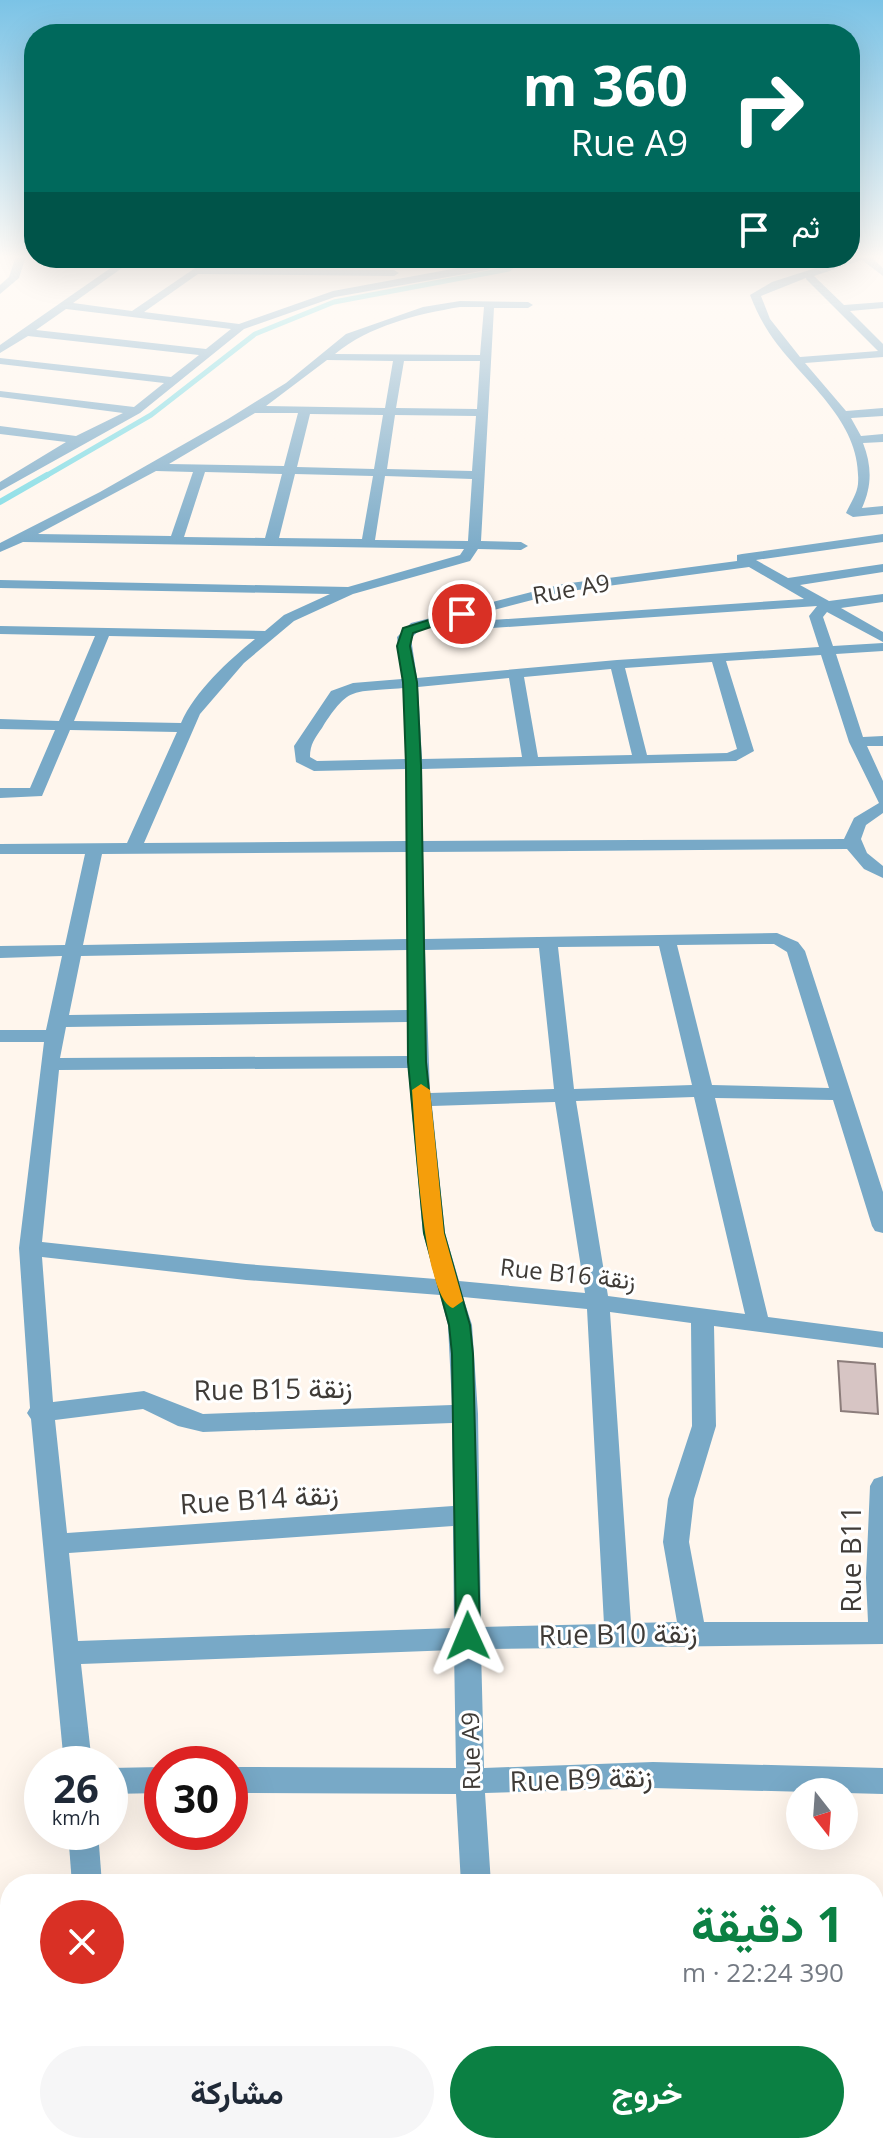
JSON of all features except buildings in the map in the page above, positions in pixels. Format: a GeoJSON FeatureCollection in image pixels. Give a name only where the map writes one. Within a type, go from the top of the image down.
{"type":"FeatureCollection","features":[{"type":"Feature","properties":{"kind":"street"},"geometry":{"type":"LineString","coordinates":[[0,487],[78,440],[136,411],[206,357]]}},
{"type":"Feature","properties":{"kind":"street"},"geometry":{"type":"LineString","coordinates":[[0,548],[155,467],[290,385],[323,357],[486,358],[474,545],[465,558],[348,591],[289,618],[239,660],[193,713],[134,847]]}},
{"type":"Feature","properties":{"kind":"street"},"geometry":{"type":"LineString","coordinates":[[368,543],[399,357]]}},
{"type":"Feature","properties":{"kind":"street"},"geometry":{"type":"LineString","coordinates":[[795,357],[844,415],[866,461],[864,485],[853,513],[883,510]]}},
{"type":"Feature","properties":{"kind":"street"},"geometry":{"type":"LineString","coordinates":[[798,360],[835,357]]}},
{"type":"Feature","properties":{"kind":"street"},"geometry":{"type":"LineString","coordinates":[[0,361],[176,381]]}},
{"type":"Feature","properties":{"kind":"street"},"geometry":{"type":"LineString","coordinates":[[0,394],[136,411]]}},
{"type":"Feature","properties":{"kind":"street"},"geometry":{"type":"LineString","coordinates":[[253,409],[482,413]]}},
{"type":"Feature","properties":{"kind":"street"},"geometry":{"type":"LineString","coordinates":[[271,542],[305,410]]}},
{"type":"Feature","properties":{"kind":"street"},"geometry":{"type":"LineString","coordinates":[[844,415],[883,412]]}},
{"type":"Feature","properties":{"kind":"street"},"geometry":{"type":"LineString","coordinates":[[0,430],[78,440]]}},
{"type":"Feature","properties":{"kind":"street"},"geometry":{"type":"LineString","coordinates":[[856,440],[883,438]]}},
{"type":"Feature","properties":{"kind":"street"},"geometry":{"type":"LineString","coordinates":[[155,467],[478,475]]}},
{"type":"Feature","properties":{"kind":"street"},"geometry":{"type":"LineString","coordinates":[[176,540],[200,468]]}},
{"type":"Feature","properties":{"kind":"street"},"geometry":{"type":"LineString","coordinates":[[0,469],[24,472]]}},
{"type":"Feature","properties":{"kind":"street"},"geometry":{"type":"LineString","coordinates":[[864,485],[883,483]]}},
{"type":"Feature","properties":{"kind":"street"},"geometry":{"type":"LineString","coordinates":[[21,538],[521,546]]}},
{"type":"Feature","properties":{"kind":"street"},"geometry":{"type":"LineString","coordinates":[[746,560],[883,538]]}},
{"type":"Feature","properties":{"kind":"street"},"geometry":{"type":"LineString","coordinates":[[746,560],[883,638]]}},
{"type":"Feature","properties":{"kind":"street","name":"Rue A9"},"geometry":{"type":"LineString","coordinates":[[475,1874],[470,1781],[466,1414],[460,1325],[434,1233],[417,1062],[414,765],[410,682],[404,637],[416,626],[563,588],[746,560]]}},
{"type":"Feature","properties":{"kind":"street"},"geometry":{"type":"LineString","coordinates":[[785,583],[883,568]]}},
{"type":"Feature","properties":{"kind":"street"},"geometry":{"type":"LineString","coordinates":[[0,584],[348,591]]}},
{"type":"Feature","properties":{"kind":"street"},"geometry":{"type":"LineString","coordinates":[[492,624],[883,598]]}},
{"type":"Feature","properties":{"kind":"street"},"geometry":{"type":"LineString","coordinates":[[822,604],[816,616],[857,742],[883,799]]}},
{"type":"Feature","properties":{"kind":"street"},"geometry":{"type":"LineString","coordinates":[[856,622],[883,621]]}},
{"type":"Feature","properties":{"kind":"street"},"geometry":{"type":"LineString","coordinates":[[0,631],[269,635]]}},
{"type":"Feature","properties":{"kind":"street"},"geometry":{"type":"LineString","coordinates":[[0,793],[36,793],[104,632]]}},
{"type":"Feature","properties":{"kind":"street"},"geometry":{"type":"LineString","coordinates":[[718,658],[746,751],[716,761],[314,766],[302,759],[301,754],[336,694],[363,686],[617,664],[883,647]]}},
{"type":"Feature","properties":{"kind":"street"},"geometry":{"type":"LineString","coordinates":[[617,664],[641,761]]}},
{"type":"Feature","properties":{"kind":"street"},"geometry":{"type":"LineString","coordinates":[[516,673],[531,761]]}},
{"type":"Feature","properties":{"kind":"street"},"geometry":{"type":"LineString","coordinates":[[0,724],[186,728]]}},
{"type":"Feature","properties":{"kind":"street"},"geometry":{"type":"LineString","coordinates":[[857,742],[883,741]]}},
{"type":"Feature","properties":{"kind":"street"},"geometry":{"type":"LineString","coordinates":[[883,807],[857,821],[852,832],[852,844],[861,858],[883,873]]}},
{"type":"Feature","properties":{"kind":"street"},"geometry":{"type":"LineString","coordinates":[[0,849],[852,844]]}},
{"type":"Feature","properties":{"kind":"street"},"geometry":{"type":"LineString","coordinates":[[76,1746],[57,1544],[39,1413],[30,1248],[50,1064],[95,847]]}},
{"type":"Feature","properties":{"kind":"street"},"geometry":{"type":"LineString","coordinates":[[0,952],[767,936],[792,946],[883,1226]]}},
{"type":"Feature","properties":{"kind":"street"},"geometry":{"type":"LineString","coordinates":[[667,940],[758,1322]]}},
{"type":"Feature","properties":{"kind":"street"},"geometry":{"type":"LineString","coordinates":[[548,942],[564,1093],[598,1302],[618,1633]]}},
{"type":"Feature","properties":{"kind":"street"},"geometry":{"type":"LineString","coordinates":[[0,1036],[57,1029],[415,1016]]}},
{"type":"Feature","properties":{"kind":"street"},"geometry":{"type":"LineString","coordinates":[[50,1064],[417,1062]]}},
{"type":"Feature","properties":{"kind":"street"},"geometry":{"type":"LineString","coordinates":[[423,1100],[564,1093],[701,1091],[838,1094]]}},
{"type":"Feature","properties":{"kind":"street","name":"Rue B16 زنقة"},"geometry":{"type":"LineString","coordinates":[[30,1248],[246,1272],[598,1302],[883,1340]]}},
{"type":"Feature","properties":{"kind":"street"},"geometry":{"type":"LineString","coordinates":[[692,1632],[676,1542],[681,1499],[704,1426],[702,1316]]}},
{"type":"Feature","properties":{"kind":"street","name":"Rue B15 زنقة"},"geometry":{"type":"LineString","coordinates":[[39,1413],[144,1400],[160,1405],[184,1421],[203,1423],[466,1414]]}},
{"type":"Feature","properties":{"kind":"street","name":"Rue B11"},"geometry":{"type":"LineString","coordinates":[[883,1486],[879,1578],[883,1633]]}},
{"type":"Feature","properties":{"kind":"street","name":"Rue B14 زنقة"},"geometry":{"type":"LineString","coordinates":[[57,1544],[465,1515]]}},
{"type":"Feature","properties":{"kind":"street","name":"Rue B10 زنقة"},"geometry":{"type":"LineString","coordinates":[[66,1653],[468,1636],[883,1633]]}},
{"type":"Feature","properties":{"kind":"street","name":"Rue B9 زنقة"},"geometry":{"type":"LineString","coordinates":[[248,1780],[470,1781],[653,1775],[883,1781]]}},
{"type":"Feature","properties":{"kind":"street"},"geometry":{"type":"LineString","coordinates":[[84,1850],[86,1874]]}},
{"type":"Feature","properties":{"kind":"waterway"},"geometry":{"type":"LineString","coordinates":[[44,477],[151,415],[226,357]]}},
{"type":"Feature","properties":{"kind":"waterway"},"geometry":{"type":"LineString","coordinates":[[0,502],[47,475]]}},
{"type":"Feature","properties":{"kind":"slow traffic"},"geometry":{"type":"LineString","coordinates":[[421,1090],[434,1233],[453,1301]]}},
{"type":"Feature","properties":{"kind":"route"},"geometry":{"type":"LineString","coordinates":[[462,614],[416,626],[407,631],[403,646],[410,682],[414,765],[417,1062],[434,1233],[460,1325],[463,1354],[468,1636]]}}]}
